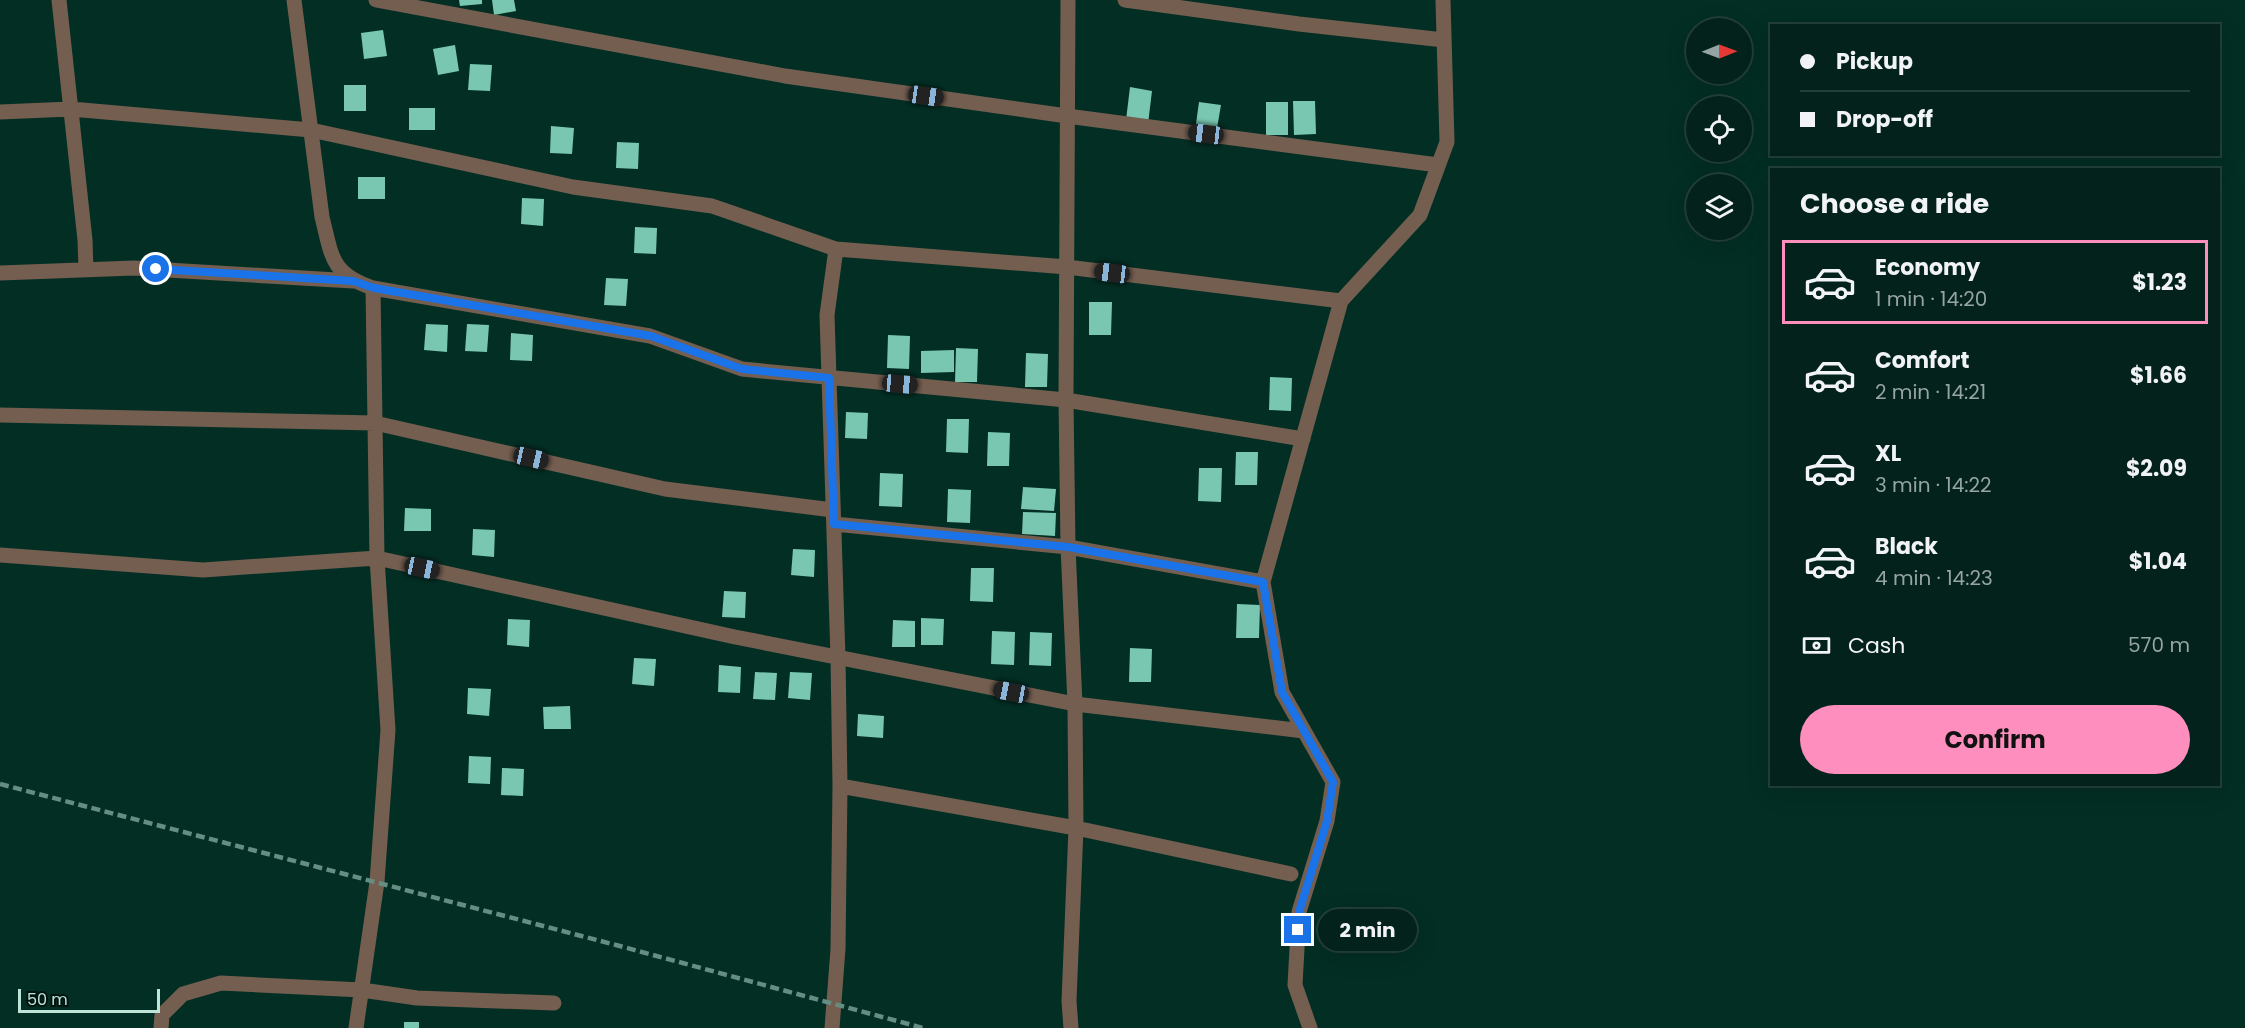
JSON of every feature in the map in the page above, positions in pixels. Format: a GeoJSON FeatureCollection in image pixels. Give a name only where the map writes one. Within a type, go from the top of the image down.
{"type":"FeatureCollection","features":[{"type":"Feature","properties":{"kind":"street"},"geometry":{"type":"LineString","coordinates":[[59,0],[85,240],[86,270]]}},
{"type":"Feature","properties":{"kind":"street"},"geometry":{"type":"LineString","coordinates":[[294,0],[322,217],[330,250],[340,271],[353,281]]}},
{"type":"Feature","properties":{"kind":"street"},"geometry":{"type":"LineString","coordinates":[[376,0],[785,76],[1438,165]]}},
{"type":"Feature","properties":{"kind":"street"},"geometry":{"type":"LineString","coordinates":[[1068,0],[1066,400],[1068,547],[1076,704],[1076,828],[1069,1001],[1071,1028]]}},
{"type":"Feature","properties":{"kind":"street"},"geometry":{"type":"LineString","coordinates":[[1125,0],[1299,24],[1444,40]]}},
{"type":"Feature","properties":{"kind":"street"},"geometry":{"type":"LineString","coordinates":[[1310,1028],[1295,985],[1299,912],[1327,821],[1333,782],[1282,692],[1263,582],[1341,301],[1420,215],[1447,142],[1443,0]]}},
{"type":"Feature","properties":{"kind":"street"},"geometry":{"type":"LineString","coordinates":[[0,112],[71,109],[311,130],[573,187],[712,206],[836,249],[1066,267],[1341,301]]}},
{"type":"Feature","properties":{"kind":"street"},"geometry":{"type":"LineString","coordinates":[[832,1028],[838,949],[840,786],[827,315],[836,249]]}},
{"type":"Feature","properties":{"kind":"street"},"geometry":{"type":"LineString","coordinates":[[0,273],[134,268],[353,281],[374,288],[651,336],[742,369],[1066,400],[1303,439]]}},
{"type":"Feature","properties":{"kind":"street"},"geometry":{"type":"LineString","coordinates":[[356,1028],[376,882],[388,730],[377,558],[374,288]]}},
{"type":"Feature","properties":{"kind":"street"},"geometry":{"type":"LineString","coordinates":[[0,415],[375,423],[665,489],[834,517],[1068,547],[1263,582]]}},
{"type":"Feature","properties":{"kind":"street"},"geometry":{"type":"LineString","coordinates":[[0,555],[203,570],[377,558],[838,658],[1076,704],[1304,730]]}},
{"type":"Feature","properties":{"kind":"street"},"geometry":{"type":"LineString","coordinates":[[840,786],[1076,828],[1292,874]]}},
{"type":"Feature","properties":{"kind":"street"},"geometry":{"type":"LineString","coordinates":[[161,1028],[162,1015],[183,994],[221,983],[362,990],[417,998],[554,1003]]}},
{"type":"Feature","properties":{"kind":"building"},"geometry":{"type":"Polygon","coordinates":[[[459,0],[482,0],[482,4],[460,6],[459,0]]]}},
{"type":"Feature","properties":{"kind":"building"},"geometry":{"type":"Polygon","coordinates":[[[492,0],[514,0],[516,11],[494,15],[492,0]]]}},
{"type":"Feature","properties":{"kind":"building"},"geometry":{"type":"Polygon","coordinates":[[[383,30],[387,56],[364,59],[361,33],[383,30]]]}},
{"type":"Feature","properties":{"kind":"building"},"geometry":{"type":"Polygon","coordinates":[[[455,45],[459,71],[438,75],[433,49],[455,45]]]}},
{"type":"Feature","properties":{"kind":"building"},"geometry":{"type":"Polygon","coordinates":[[[470,64],[492,65],[490,91],[468,90],[470,64]]]}},
{"type":"Feature","properties":{"kind":"building"},"geometry":{"type":"Polygon","coordinates":[[[344,85],[366,85],[366,111],[344,111],[344,85]]]}},
{"type":"Feature","properties":{"kind":"building"},"geometry":{"type":"Polygon","coordinates":[[[1130,87],[1152,91],[1148,124],[1126,120],[1130,87]]]}},
{"type":"Feature","properties":{"kind":"building"},"geometry":{"type":"Polygon","coordinates":[[[1293,101],[1315,101],[1316,134],[1294,135],[1293,101]]]}},
{"type":"Feature","properties":{"kind":"building"},"geometry":{"type":"Polygon","coordinates":[[[1199,102],[1221,105],[1216,134],[1195,131],[1199,102]]]}},
{"type":"Feature","properties":{"kind":"building"},"geometry":{"type":"Polygon","coordinates":[[[1266,102],[1288,102],[1288,135],[1266,135],[1266,102]]]}},
{"type":"Feature","properties":{"kind":"building"},"geometry":{"type":"Polygon","coordinates":[[[409,108],[435,108],[435,130],[409,130],[409,108]]]}},
{"type":"Feature","properties":{"kind":"building"},"geometry":{"type":"Polygon","coordinates":[[[551,126],[574,128],[572,154],[550,153],[551,126]]]}},
{"type":"Feature","properties":{"kind":"building"},"geometry":{"type":"Polygon","coordinates":[[[617,142],[639,143],[638,169],[616,168],[617,142]]]}},
{"type":"Feature","properties":{"kind":"building"},"geometry":{"type":"Polygon","coordinates":[[[358,177],[385,177],[385,199],[358,199],[358,177]]]}},
{"type":"Feature","properties":{"kind":"building"},"geometry":{"type":"Polygon","coordinates":[[[522,198],[544,199],[543,226],[521,224],[522,198]]]}},
{"type":"Feature","properties":{"kind":"building"},"geometry":{"type":"Polygon","coordinates":[[[635,227],[657,228],[656,254],[634,253],[635,227]]]}},
{"type":"Feature","properties":{"kind":"building"},"geometry":{"type":"Polygon","coordinates":[[[606,278],[628,279],[626,306],[604,305],[606,278]]]}},
{"type":"Feature","properties":{"kind":"building"},"geometry":{"type":"Polygon","coordinates":[[[1089,302],[1112,302],[1111,335],[1089,335],[1089,302]]]}},
{"type":"Feature","properties":{"kind":"building"},"geometry":{"type":"Polygon","coordinates":[[[426,324],[448,325],[447,352],[424,350],[426,324]]]}},
{"type":"Feature","properties":{"kind":"building"},"geometry":{"type":"Polygon","coordinates":[[[467,324],[489,325],[487,352],[465,351],[467,324]]]}},
{"type":"Feature","properties":{"kind":"building"},"geometry":{"type":"Polygon","coordinates":[[[511,333],[533,335],[532,361],[510,360],[511,333]]]}},
{"type":"Feature","properties":{"kind":"building"},"geometry":{"type":"Polygon","coordinates":[[[888,335],[910,336],[909,369],[887,368],[888,335]]]}},
{"type":"Feature","properties":{"kind":"building"},"geometry":{"type":"Polygon","coordinates":[[[956,348],[978,349],[977,382],[955,382],[956,348]]]}},
{"type":"Feature","properties":{"kind":"building"},"geometry":{"type":"Polygon","coordinates":[[[954,350],[954,372],[921,373],[921,351],[954,350]]]}},
{"type":"Feature","properties":{"kind":"building"},"geometry":{"type":"Polygon","coordinates":[[[1026,353],[1048,354],[1047,387],[1025,387],[1026,353]]]}},
{"type":"Feature","properties":{"kind":"building"},"geometry":{"type":"Polygon","coordinates":[[[1270,377],[1292,378],[1291,411],[1269,410],[1270,377]]]}},
{"type":"Feature","properties":{"kind":"building"},"geometry":{"type":"Polygon","coordinates":[[[846,412],[868,413],[867,439],[845,438],[846,412]]]}},
{"type":"Feature","properties":{"kind":"building"},"geometry":{"type":"Polygon","coordinates":[[[947,419],[969,419],[968,453],[946,452],[947,419]]]}},
{"type":"Feature","properties":{"kind":"building"},"geometry":{"type":"Polygon","coordinates":[[[988,432],[1010,433],[1009,466],[987,466],[988,432]]]}},
{"type":"Feature","properties":{"kind":"building"},"geometry":{"type":"Polygon","coordinates":[[[1236,452],[1258,452],[1257,485],[1235,485],[1236,452]]]}},
{"type":"Feature","properties":{"kind":"building"},"geometry":{"type":"Polygon","coordinates":[[[1199,468],[1222,468],[1221,502],[1198,501],[1199,468]]]}},
{"type":"Feature","properties":{"kind":"building"},"geometry":{"type":"Polygon","coordinates":[[[880,473],[903,474],[902,507],[879,506],[880,473]]]}},
{"type":"Feature","properties":{"kind":"building"},"geometry":{"type":"Polygon","coordinates":[[[1023,487],[1056,489],[1054,511],[1021,509],[1023,487]]]}},
{"type":"Feature","properties":{"kind":"building"},"geometry":{"type":"Polygon","coordinates":[[[948,489],[971,490],[970,523],[947,522],[948,489]]]}},
{"type":"Feature","properties":{"kind":"building"},"geometry":{"type":"Polygon","coordinates":[[[405,508],[431,509],[431,531],[404,531],[405,508]]]}},
{"type":"Feature","properties":{"kind":"building"},"geometry":{"type":"Polygon","coordinates":[[[1023,512],[1056,513],[1055,536],[1022,534],[1023,512]]]}},
{"type":"Feature","properties":{"kind":"building"},"geometry":{"type":"Polygon","coordinates":[[[473,529],[495,530],[494,557],[472,555],[473,529]]]}},
{"type":"Feature","properties":{"kind":"building"},"geometry":{"type":"Polygon","coordinates":[[[793,549],[815,550],[814,577],[791,575],[793,549]]]}},
{"type":"Feature","properties":{"kind":"building"},"geometry":{"type":"Polygon","coordinates":[[[971,568],[994,568],[993,602],[970,601],[971,568]]]}},
{"type":"Feature","properties":{"kind":"building"},"geometry":{"type":"Polygon","coordinates":[[[724,591],[746,592],[745,618],[722,617],[724,591]]]}},
{"type":"Feature","properties":{"kind":"building"},"geometry":{"type":"Polygon","coordinates":[[[1237,604],[1260,605],[1259,638],[1236,638],[1237,604]]]}},
{"type":"Feature","properties":{"kind":"building"},"geometry":{"type":"Polygon","coordinates":[[[921,618],[944,619],[943,645],[921,645],[921,618]]]}},
{"type":"Feature","properties":{"kind":"building"},"geometry":{"type":"Polygon","coordinates":[[[508,619],[530,620],[529,647],[507,645],[508,619]]]}},
{"type":"Feature","properties":{"kind":"building"},"geometry":{"type":"Polygon","coordinates":[[[893,620],[915,621],[915,647],[892,647],[893,620]]]}},
{"type":"Feature","properties":{"kind":"building"},"geometry":{"type":"Polygon","coordinates":[[[992,631],[1015,632],[1014,665],[991,664],[992,631]]]}},
{"type":"Feature","properties":{"kind":"building"},"geometry":{"type":"Polygon","coordinates":[[[1030,632],[1052,633],[1051,666],[1029,665],[1030,632]]]}},
{"type":"Feature","properties":{"kind":"building"},"geometry":{"type":"Polygon","coordinates":[[[1130,648],[1152,649],[1151,682],[1129,682],[1130,648]]]}},
{"type":"Feature","properties":{"kind":"building"},"geometry":{"type":"Polygon","coordinates":[[[634,658],[656,659],[654,686],[632,684],[634,658]]]}},
{"type":"Feature","properties":{"kind":"building"},"geometry":{"type":"Polygon","coordinates":[[[719,665],[741,667],[740,693],[718,692],[719,665]]]}},
{"type":"Feature","properties":{"kind":"building"},"geometry":{"type":"Polygon","coordinates":[[[755,672],[777,673],[775,700],[753,699],[755,672]]]}},
{"type":"Feature","properties":{"kind":"building"},"geometry":{"type":"Polygon","coordinates":[[[790,672],[812,673],[810,700],[788,698],[790,672]]]}},
{"type":"Feature","properties":{"kind":"building"},"geometry":{"type":"Polygon","coordinates":[[[468,688],[491,689],[489,716],[467,714],[468,688]]]}},
{"type":"Feature","properties":{"kind":"building"},"geometry":{"type":"Polygon","coordinates":[[[570,706],[571,729],[544,729],[543,707],[570,706]]]}},
{"type":"Feature","properties":{"kind":"building"},"geometry":{"type":"Polygon","coordinates":[[[858,714],[884,716],[883,738],[857,736],[858,714]]]}},
{"type":"Feature","properties":{"kind":"building"},"geometry":{"type":"Polygon","coordinates":[[[469,756],[491,757],[490,784],[468,783],[469,756]]]}},
{"type":"Feature","properties":{"kind":"building"},"geometry":{"type":"Polygon","coordinates":[[[502,768],[524,769],[523,796],[501,795],[502,768]]]}},
{"type":"Feature","properties":{"kind":"building"},"geometry":{"type":"Polygon","coordinates":[[[404,1022],[419,1022],[419,1028],[404,1028],[404,1022]]]}},
{"type":"Feature","properties":{"kind":"railway"},"geometry":{"type":"LineString","coordinates":[[0,784],[923,1028]]}},
{"type":"Feature","properties":{"kind":"route"},"geometry":{"type":"LineString","coordinates":[[156,269],[353,281],[374,288],[651,336],[742,369],[829,378],[834,524],[1068,547],[1263,582],[1282,692],[1333,782],[1327,821],[1299,912],[1298,930]]}}]}
